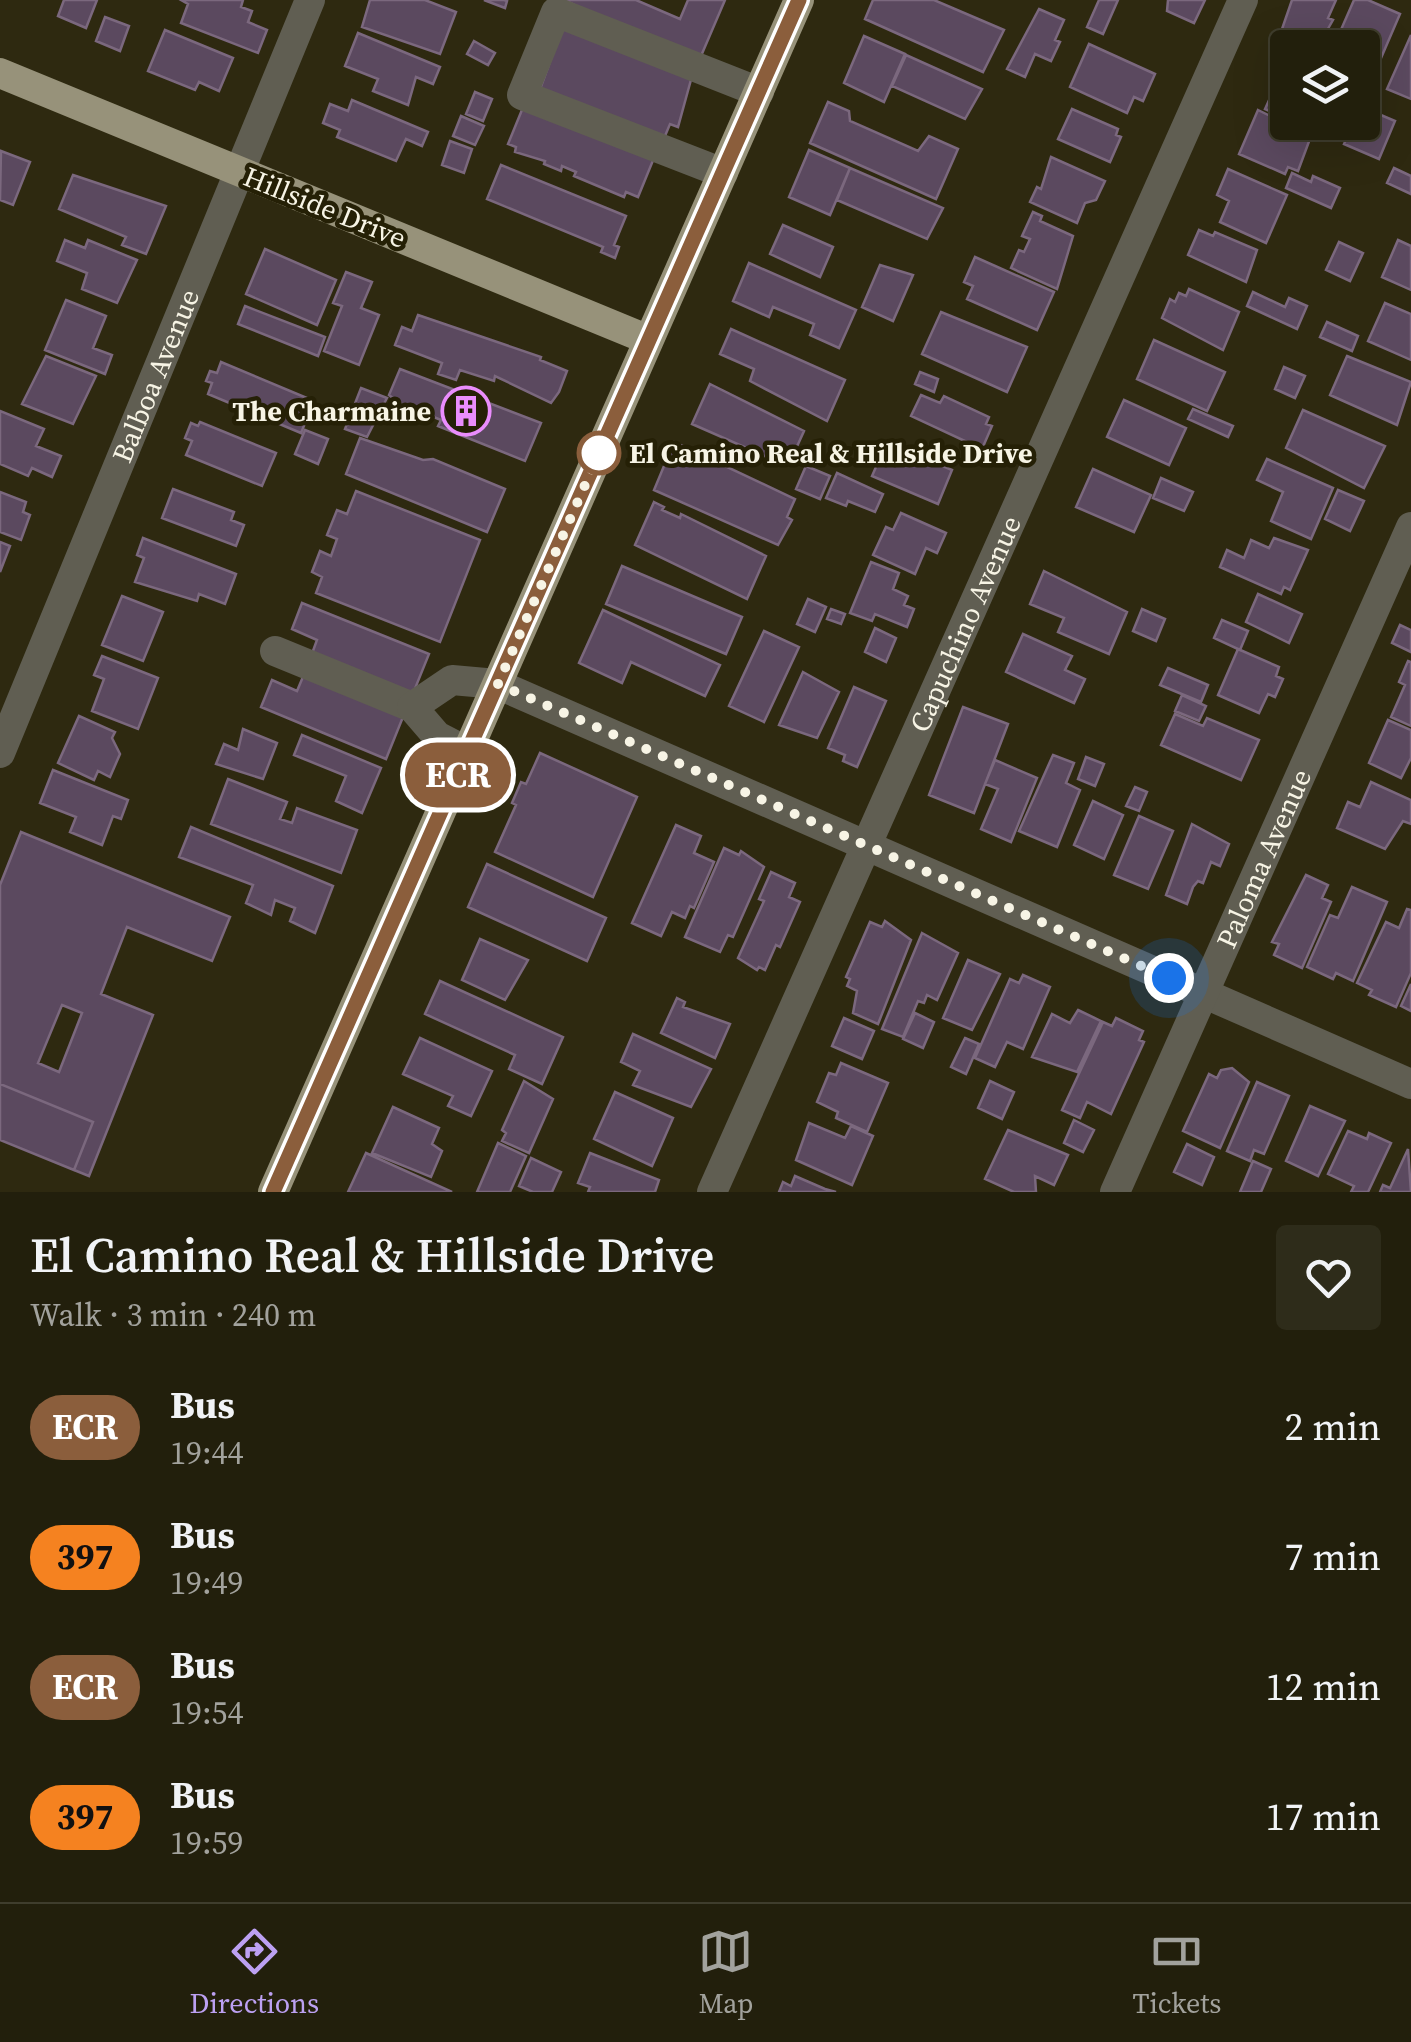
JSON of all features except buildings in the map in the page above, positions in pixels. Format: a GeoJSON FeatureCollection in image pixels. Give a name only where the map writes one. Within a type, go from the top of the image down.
{"type":"FeatureCollection","features":[{"type":"Feature","properties":{"kind":"main road"},"geometry":{"type":"LineString","coordinates":[[273,1192],[799,0]]}},
{"type":"Feature","properties":{"kind":"main road","name":"Hillside Drive"},"geometry":{"type":"LineString","coordinates":[[0,73],[649,340]]}},
{"type":"Feature","properties":{"kind":"street","name":"Balboa Avenue"},"geometry":{"type":"LineString","coordinates":[[0,753],[310,0]]}},
{"type":"Feature","properties":{"kind":"street","name":"Capuchino Avenue"},"geometry":{"type":"LineString","coordinates":[[712,1192],[1242,0]]}},
{"type":"Feature","properties":{"kind":"street"},"geometry":{"type":"LineString","coordinates":[[723,173],[522,96],[556,12],[758,92]]}},
{"type":"Feature","properties":{"kind":"street","name":"Paloma Avenue"},"geometry":{"type":"LineString","coordinates":[[1115,1192],[1411,526]]}},
{"type":"Feature","properties":{"kind":"street"},"geometry":{"type":"LineString","coordinates":[[275,651],[412,707],[438,736],[468,752]]}},
{"type":"Feature","properties":{"kind":"street"},"geometry":{"type":"LineString","coordinates":[[412,707],[452,680],[498,684],[1411,1084]]}},
{"type":"Feature","properties":{"kind":"bus line","name":"ECR"},"geometry":{"type":"LineString","coordinates":[[273,1192],[799,0]]}},
{"type":"Feature","properties":{"kind":"place","name":"The Charmaine"},"geometry":{"type":"Point","coordinates":[466,411]}},
{"type":"Feature","properties":{"kind":"place","name":"El Camino Real & Hillside Drive"},"geometry":{"type":"Point","coordinates":[599,453]}},
{"type":"Feature","properties":{"kind":"route"},"geometry":{"type":"LineString","coordinates":[[599,453],[498,684],[1169,978]]}}]}
